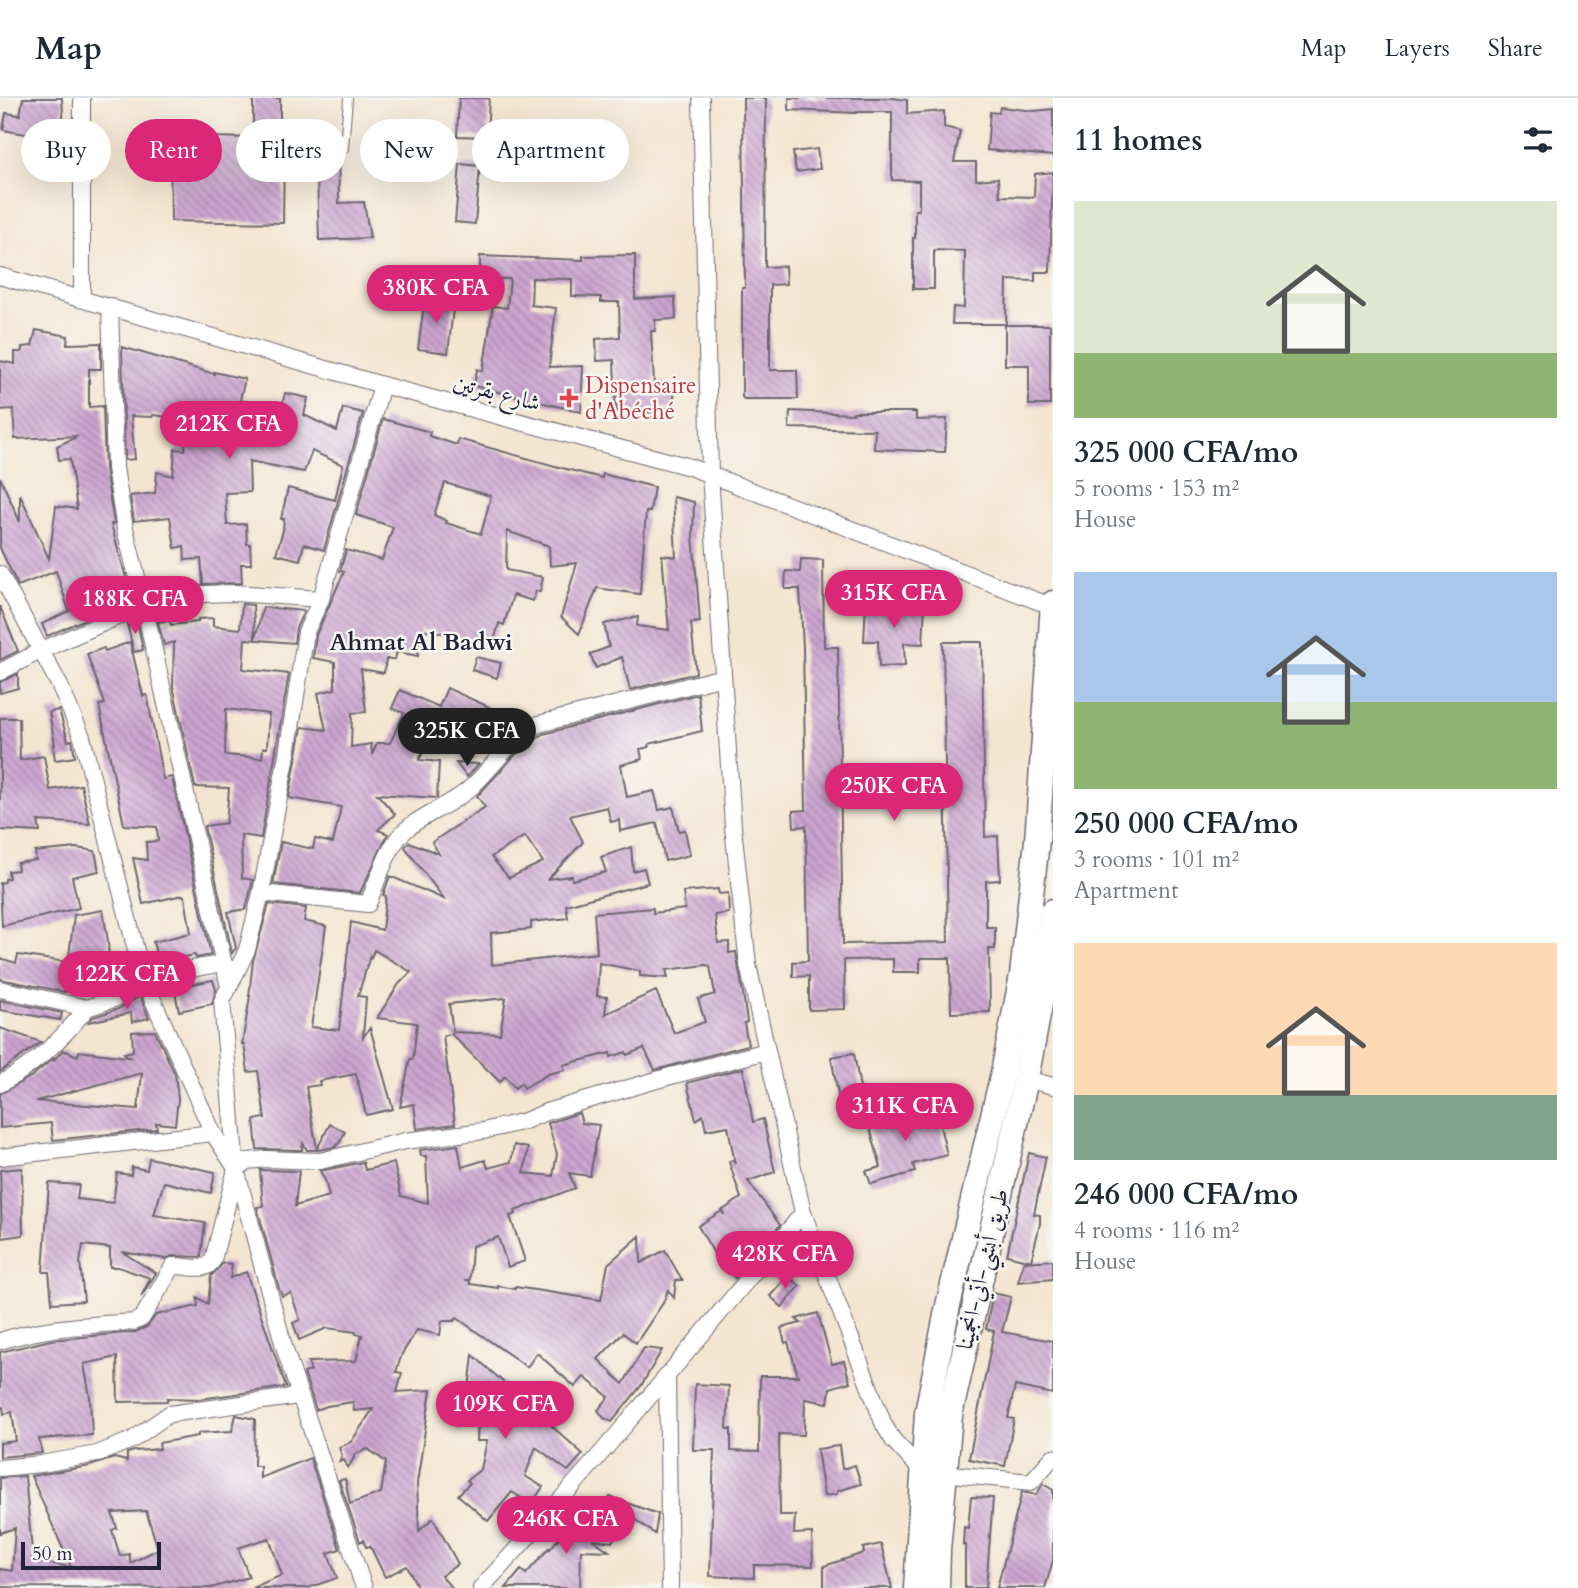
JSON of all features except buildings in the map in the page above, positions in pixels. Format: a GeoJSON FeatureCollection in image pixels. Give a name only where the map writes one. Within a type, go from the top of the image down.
{"type":"FeatureCollection","features":[{"type":"Feature","properties":{"kind":"highway"},"geometry":{"type":"LineString","coordinates":[[916,1588],[933,1473],[928,1413],[947,1310],[998,1098],[1021,975],[1037,841],[1053,605]]}},
{"type":"Feature","properties":{"kind":"highway","name":"طريق أبشي-أتي-انجمينا"},"geometry":{"type":"LineString","coordinates":[[937,1588],[938,1550],[933,1473],[950,1415],[1026,1079],[1045,978],[1053,911]]}},
{"type":"Feature","properties":{"kind":"street"},"geometry":{"type":"LineString","coordinates":[[82,98],[82,299]]}},
{"type":"Feature","properties":{"kind":"street"},"geometry":{"type":"LineString","coordinates":[[701,98],[710,474],[733,827],[748,965],[803,1213],[884,1425],[893,1440],[933,1473],[1031,1482],[1053,1457]]}},
{"type":"Feature","properties":{"kind":"street","name":"شارع بقرتين"},"geometry":{"type":"LineString","coordinates":[[0,276],[382,385],[690,467],[1053,605]]}},
{"type":"Feature","properties":{"kind":"street"},"geometry":{"type":"LineString","coordinates":[[110,306],[115,468],[125,529],[229,988]]}},
{"type":"Feature","properties":{"kind":"street"},"geometry":{"type":"LineString","coordinates":[[364,1588],[299,1396],[236,1169],[222,1001],[247,950],[261,893],[306,632],[321,599],[382,385]]}},
{"type":"Feature","properties":{"kind":"street"},"geometry":{"type":"LineString","coordinates":[[0,574],[60,686],[82,737],[143,978],[213,1133],[236,1169]]}},
{"type":"Feature","properties":{"kind":"street"},"geometry":{"type":"LineString","coordinates":[[0,672],[143,600],[234,593],[321,599]]}},
{"type":"Feature","properties":{"kind":"street"},"geometry":{"type":"LineString","coordinates":[[261,893],[368,904],[394,843],[414,823],[467,791],[526,730],[539,724],[723,677]]}},
{"type":"Feature","properties":{"kind":"street"},"geometry":{"type":"LineString","coordinates":[[0,989],[87,1008],[114,999],[143,978],[224,963]]}},
{"type":"Feature","properties":{"kind":"street"},"geometry":{"type":"LineString","coordinates":[[0,1084],[42,1058],[64,1038],[87,1008]]}},
{"type":"Feature","properties":{"kind":"street"},"geometry":{"type":"LineString","coordinates":[[0,1341],[18,1335],[74,1326],[134,1322],[142,1318],[173,1265],[204,1269],[209,1267],[236,1169],[248,1161],[320,1161],[405,1141],[483,1131],[766,1051]]}},
{"type":"Feature","properties":{"kind":"street"},"geometry":{"type":"LineString","coordinates":[[1026,1079],[1053,1086]]}},
{"type":"Feature","properties":{"kind":"street"},"geometry":{"type":"LineString","coordinates":[[0,1157],[213,1133]]}},
{"type":"Feature","properties":{"kind":"street"},"geometry":{"type":"LineString","coordinates":[[481,1588],[537,1528],[803,1213]]}},
{"type":"Feature","properties":{"kind":"street"},"geometry":{"type":"LineString","coordinates":[[667,1376],[670,1588]]}},
{"type":"Feature","properties":{"kind":"street"},"geometry":{"type":"LineString","coordinates":[[0,1468],[97,1454],[132,1440],[170,1414],[299,1396]]}},
{"type":"Feature","properties":{"kind":"lane"},"geometry":{"type":"LineString","coordinates":[[346,124],[348,98]]}},
{"type":"Feature","properties":{"kind":"place","name":"Dispensaire d'Abéché"},"geometry":{"type":"Point","coordinates":[569,398]}},
{"type":"Feature","properties":{"kind":"district","name":"Ahmat Al Badwi"},"geometry":{"type":"Point","coordinates":[421,642]}}]}
